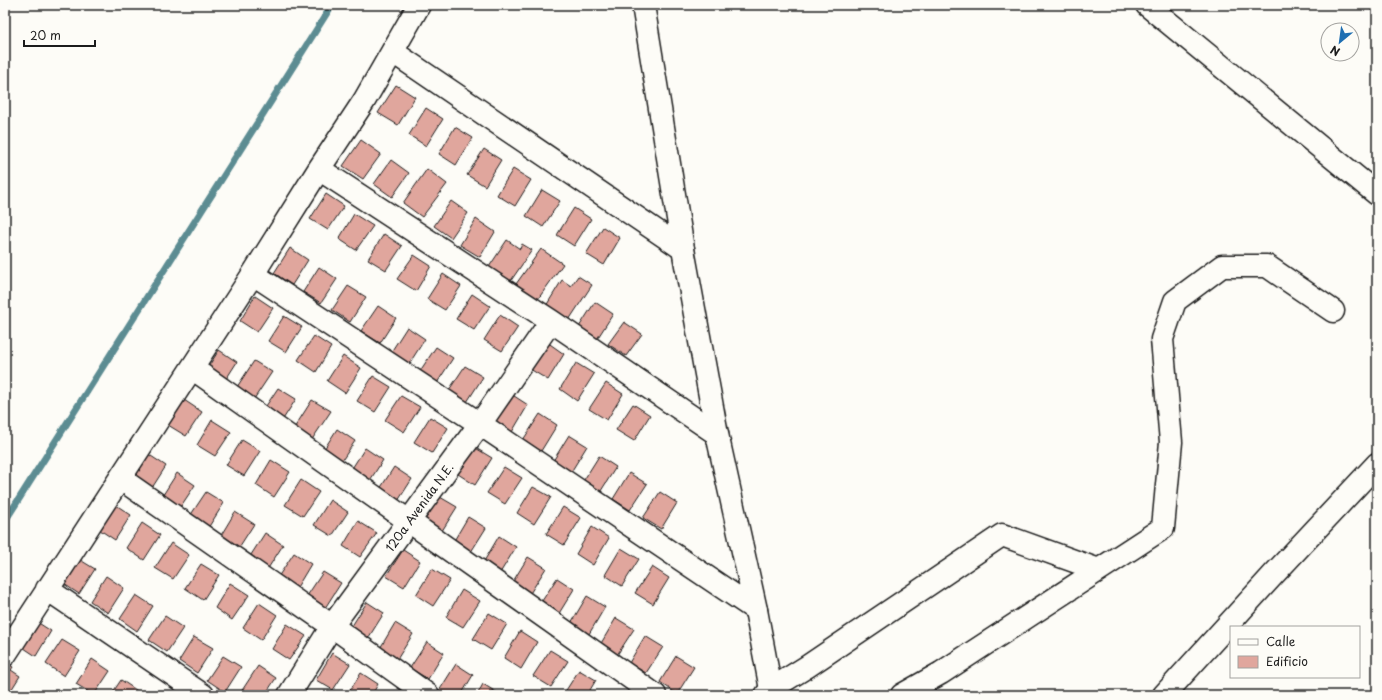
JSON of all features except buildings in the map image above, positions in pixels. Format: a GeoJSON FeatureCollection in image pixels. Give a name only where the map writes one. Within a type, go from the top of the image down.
{"type":"FeatureCollection","features":[{"type":"Feature","properties":{"kind":"street"},"geometry":{"type":"LineString","coordinates":[[5,655],[364,101],[419,5]]}},
{"type":"Feature","properties":{"kind":"street"},"geometry":{"type":"LineString","coordinates":[[644,5],[683,249],[717,434],[756,610],[769,693],[1002,535],[1099,570]]}},
{"type":"Feature","properties":{"kind":"street"},"geometry":{"type":"LineString","coordinates":[[1147,5],[1377,194]]}},
{"type":"Feature","properties":{"kind":"street"},"geometry":{"type":"LineString","coordinates":[[393,52],[683,249]]}},
{"type":"Feature","properties":{"kind":"street"},"geometry":{"type":"LineString","coordinates":[[319,169],[551,321],[717,434]]}},
{"type":"Feature","properties":{"kind":"street"},"geometry":{"type":"LineString","coordinates":[[902,695],[941,673],[1163,528],[1171,442],[1162,339],[1175,301],[1222,266],[1267,266],[1333,311]]}},
{"type":"Feature","properties":{"kind":"street"},"geometry":{"type":"LineString","coordinates":[[253,274],[480,424],[756,610]]}},
{"type":"Feature","properties":{"kind":"street","name":"120a Avenida N.E."},"geometry":{"type":"LineString","coordinates":[[289,695],[332,626],[480,424],[551,321]]}},
{"type":"Feature","properties":{"kind":"street"},"geometry":{"type":"LineString","coordinates":[[192,368],[655,695]]}},
{"type":"Feature","properties":{"kind":"street"},"geometry":{"type":"LineString","coordinates":[[1164,695],[1377,464]]}},
{"type":"Feature","properties":{"kind":"street"},"geometry":{"type":"LineString","coordinates":[[120,479],[332,626],[428,695]]}},
{"type":"Feature","properties":{"kind":"street"},"geometry":{"type":"LineString","coordinates":[[48,589],[203,695]]}},
{"type":"Feature","properties":{"kind":"waterway"},"geometry":{"type":"LineString","coordinates":[[5,521],[332,5]]}}]}
